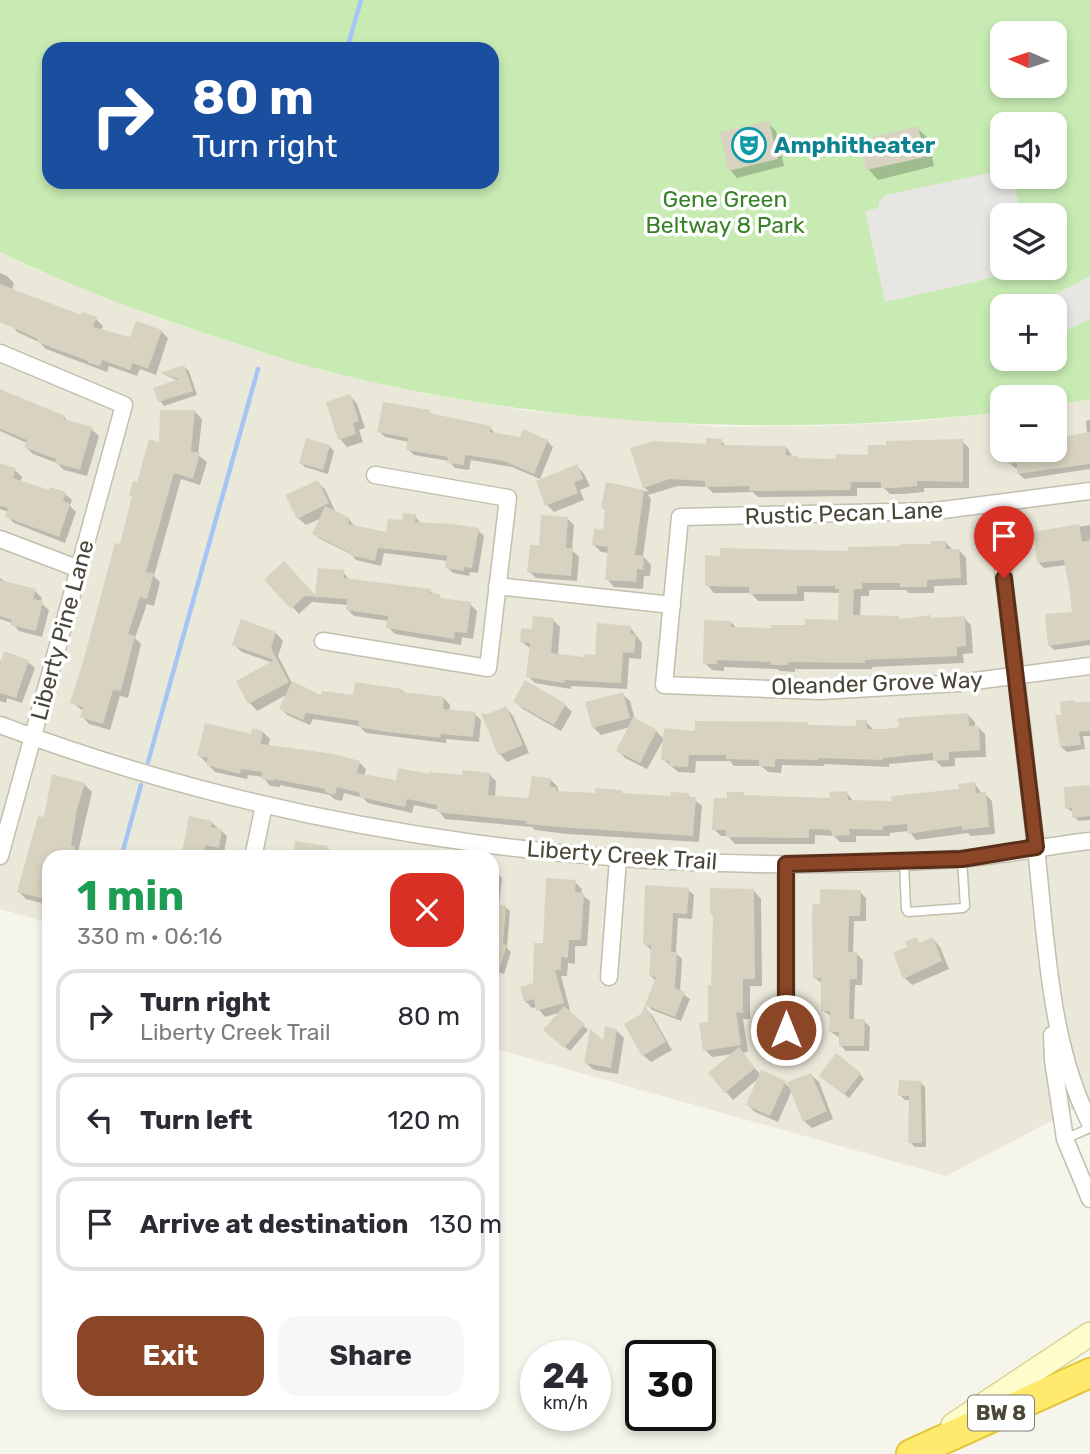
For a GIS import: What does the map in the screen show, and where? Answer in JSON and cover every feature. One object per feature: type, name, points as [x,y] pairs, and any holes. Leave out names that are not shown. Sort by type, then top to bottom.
[{"type":"highway","name":"BW 8","points":[[910,1454],[1090,1373]]},
{"type":"main road","name":"BW 8","points":[[910,1454],[1090,1334]]},
{"type":"street","name":"Liberty Pine Lane","points":[[0,353],[124,405],[0,856]]},
{"type":"street","points":[[323,640],[488,668],[508,498],[375,475]]},
{"type":"street","name":"Rustic Pecan Lane","points":[[672,605],[680,517],[935,511],[1090,491]]},
{"type":"street","points":[[995,504],[1049,966],[1064,1058],[1090,1125]]},
{"type":"street","points":[[0,539],[79,569]]},
{"type":"street","points":[[497,586],[672,605]]},
{"type":"street","name":"Oleander Grove Way","points":[[672,605],[664,685],[820,691],[958,683],[1090,666]]},
{"type":"street","name":"Liberty Creek Trail","points":[[0,725],[154,776],[264,805],[440,840],[618,859],[786,864],[904,862],[962,859],[1090,841]]},
{"type":"street","points":[[255,850],[264,805]]},
{"type":"street","points":[[439,850],[440,840]]},
{"type":"street","points":[[608,977],[618,859]]},
{"type":"street","points":[[786,864],[786,1030]]},
{"type":"street","points":[[1049,966],[1053,1060],[1065,1139],[1090,1199]]},
{"type":"lane","points":[[904,862],[908,912],[963,908],[962,859]]},
{"type":"lane","points":[[1065,1139],[1090,1125]]},
{"type":"shaded area","points":[[990,173],[990,189],[1015,189],[1019,203],[990,203],[990,278],[885,302],[865,211],[878,208],[885,195]]},
{"type":"shaded area","points":[[0,252],[34,269],[161,319],[320,370],[422,393],[530,411],[722,427],[924,421],[990,413],[990,462],[1067,462],[1067,403],[1090,399],[1090,1101],[946,1176],[499,1050],[499,850],[42,850],[42,921],[0,909]]},
{"type":"shaded area","points":[[1090,276],[1090,319],[1067,330],[1067,294],[1055,294]]},
{"type":"green space","name":"Gene Green Beltway 8 Park","points":[[0,0],[1090,0],[1090,399],[1067,403],[1067,385],[990,385],[990,413],[917,420],[746,425],[576,415],[406,389],[322,370],[111,300],[0,252]]},
{"type":"building","name":"Amphitheater","points":[[769,121],[778,159],[728,171],[720,132]]},
{"type":"building","points":[[918,126],[925,157],[866,170],[859,140]]},
{"type":"building","points":[[0,284],[81,315],[82,312],[97,317],[93,327],[130,337],[136,321],[162,330],[148,369],[133,363],[130,370],[102,360],[100,366],[88,363],[37,342],[38,339],[0,322]]},
{"type":"building","points":[[184,365],[193,391],[158,402],[153,388],[179,379],[160,373]]},
{"type":"building","points":[[0,389],[65,416],[63,419],[92,427],[80,470],[55,463],[56,459],[24,447],[27,440],[0,429]]},
{"type":"building","points":[[350,394],[359,421],[353,423],[356,434],[338,440],[326,402]]},
{"type":"building","points":[[383,402],[430,410],[429,413],[491,426],[490,432],[520,437],[523,429],[548,440],[534,474],[504,461],[465,455],[464,465],[447,463],[448,457],[406,450],[408,438],[377,432]]},
{"type":"building","points":[[160,410],[195,410],[191,451],[200,453],[193,479],[174,473],[146,572],[154,573],[147,599],[140,597],[128,634],[135,636],[121,691],[113,690],[103,724],[80,717],[83,707],[70,703],[115,543],[120,544],[133,481],[137,482],[149,439],[159,442]]},
{"type":"building","points":[[1090,432],[1090,464],[1017,474],[1017,463],[1008,464],[1008,462],[1067,462],[1067,436]]},
{"type":"building","points":[[306,438],[330,445],[323,470],[299,463]]},
{"type":"building","points":[[706,438],[722,439],[722,445],[786,446],[786,455],[798,458],[836,459],[836,454],[868,455],[868,445],[886,445],[886,441],[963,439],[963,482],[917,481],[917,486],[881,488],[881,482],[851,482],[850,490],[749,491],[750,486],[705,487],[705,481],[670,479],[643,488],[630,448],[653,441],[706,444]]},
{"type":"building","points":[[0,463],[16,468],[13,478],[49,490],[50,487],[66,492],[63,501],[70,504],[59,537],[5,517],[8,508],[0,506]]},
{"type":"building","points":[[577,464],[583,479],[574,482],[578,493],[545,506],[536,481]]},
{"type":"building","points":[[318,480],[329,503],[297,519],[285,495]]},
{"type":"building","points":[[606,482],[644,490],[635,555],[644,556],[643,570],[637,569],[636,582],[605,580],[608,547],[592,545],[594,529],[603,530],[605,509],[601,508]]},
{"type":"building","points":[[325,506],[350,518],[348,524],[386,532],[388,519],[402,520],[403,513],[416,514],[415,522],[479,528],[472,568],[464,567],[464,571],[445,568],[447,556],[417,552],[378,548],[375,561],[349,555],[349,552],[312,534]]},
{"type":"building","points":[[541,515],[568,517],[566,548],[573,548],[571,576],[527,572],[530,545],[539,545]]},
{"type":"building","points":[[1079,524],[1082,542],[1090,540],[1090,640],[1048,646],[1045,614],[1072,612],[1070,593],[1064,560],[1037,563],[1033,532]]},
{"type":"building","points":[[931,541],[946,541],[946,549],[959,549],[961,578],[927,580],[927,587],[900,587],[900,583],[862,583],[862,589],[854,589],[853,615],[899,616],[899,619],[931,615],[931,618],[965,616],[966,646],[957,647],[957,656],[865,660],[865,663],[788,662],[788,665],[770,665],[771,662],[717,660],[717,664],[703,664],[704,620],[731,621],[731,627],[771,628],[771,625],[805,625],[805,619],[838,620],[839,589],[835,589],[835,586],[797,586],[797,594],[749,594],[749,587],[705,586],[705,555],[720,556],[720,548],[848,551],[848,547],[931,544]]},
{"type":"building","points":[[284,561],[315,595],[318,568],[344,570],[344,578],[431,589],[430,593],[440,594],[440,598],[471,602],[467,633],[455,632],[454,639],[386,628],[388,616],[346,610],[347,599],[305,596],[291,609],[264,580]]},
{"type":"building","points":[[0,580],[36,589],[33,599],[43,601],[36,631],[10,625],[12,620],[0,616]]},
{"type":"building","points":[[533,616],[554,618],[551,653],[584,657],[584,654],[595,655],[597,623],[631,626],[631,634],[636,635],[634,653],[623,652],[621,683],[565,680],[564,683],[526,677],[530,643],[520,642],[521,628],[532,629]]},
{"type":"building","points":[[241,619],[276,632],[271,648],[289,682],[248,704],[236,681],[274,660],[232,645]]},
{"type":"building","points":[[4,651],[29,660],[16,698],[0,693],[0,664]]},
{"type":"building","points":[[525,680],[566,704],[554,725],[513,702]]},
{"type":"building","points":[[292,681],[321,695],[322,691],[353,695],[355,682],[444,697],[443,709],[476,712],[473,737],[441,734],[440,738],[381,731],[358,727],[359,721],[306,713],[303,720],[279,709]]},
{"type":"building","points":[[623,692],[630,718],[592,728],[585,702]]},
{"type":"building","points":[[1060,702],[1090,702],[1090,731],[1079,732],[1081,745],[1060,747],[1055,715],[1061,715]]},
{"type":"building","points":[[506,706],[523,745],[498,755],[481,713],[488,714]]},
{"type":"building","points":[[968,713],[969,726],[979,726],[980,750],[949,752],[949,760],[933,761],[933,753],[883,760],[775,759],[775,767],[759,766],[759,760],[726,759],[726,755],[689,755],[688,767],[669,766],[669,761],[661,760],[664,728],[695,731],[695,721],[808,722],[808,725],[856,726],[856,720],[867,720],[867,729],[885,729],[899,727],[898,718]]},
{"type":"building","points":[[633,717],[657,730],[640,763],[616,751]]},
{"type":"building","points":[[205,723],[251,734],[252,728],[263,731],[261,744],[334,754],[360,761],[357,773],[396,780],[398,768],[429,774],[462,775],[463,770],[490,773],[488,795],[528,798],[532,776],[551,778],[550,787],[556,787],[556,791],[595,793],[595,788],[622,790],[622,793],[670,796],[671,792],[689,793],[689,797],[696,797],[693,836],[526,824],[526,821],[436,812],[437,805],[407,799],[405,807],[359,797],[360,793],[337,787],[335,795],[325,792],[325,789],[261,779],[262,772],[241,769],[240,774],[206,765],[208,758],[197,756]]},
{"type":"building","points":[[52,774],[85,783],[71,845],[75,847],[74,850],[42,850],[42,898],[17,892],[38,816],[44,817]]},
{"type":"building","points":[[975,782],[976,793],[986,792],[989,827],[962,830],[962,826],[907,834],[907,824],[883,826],[883,830],[849,829],[850,835],[832,836],[831,830],[809,829],[809,838],[726,837],[726,830],[712,830],[714,798],[727,798],[727,792],[830,798],[829,792],[847,791],[848,800],[892,801],[891,796],[959,789],[958,784]]},
{"type":"building","points":[[1090,785],[1090,816],[1072,818],[1072,808],[1065,809],[1064,787]]},
{"type":"building","points":[[189,816],[212,821],[211,827],[222,829],[219,848],[205,845],[205,850],[183,850]]},
{"type":"building","points":[[295,841],[328,846],[327,850],[294,850]]},
{"type":"building","points":[[546,878],[576,880],[575,892],[584,893],[581,940],[569,940],[568,958],[561,957],[561,970],[555,970],[564,1003],[536,1011],[534,999],[524,1002],[520,987],[533,983],[534,943],[543,943]]},
{"type":"building","points":[[645,885],[689,888],[687,914],[673,913],[671,952],[677,952],[675,988],[685,992],[675,1017],[645,1005],[656,977],[649,976],[651,945],[643,945]]},
{"type":"building","points":[[710,888],[754,889],[755,979],[743,979],[743,1013],[736,1012],[741,1045],[703,1051],[699,1023],[708,1022],[713,915],[710,914]]},
{"type":"building","points":[[820,889],[861,890],[860,916],[849,916],[848,952],[857,952],[857,979],[850,979],[849,1019],[865,1019],[864,1046],[839,1046],[839,1032],[829,1032],[830,1011],[821,1011],[821,978],[813,978],[812,915],[813,904],[820,904]]},
{"type":"building","points":[[499,904],[506,905],[503,944],[507,945],[499,970]]},
{"type":"building","points":[[917,937],[919,943],[933,937],[942,961],[903,979],[893,953],[907,947],[905,942]]},
{"type":"building","points":[[645,1005],[666,1042],[642,1056],[624,1024],[641,1014]]},
{"type":"building","points":[[564,1006],[585,1024],[564,1048],[543,1030]]},
{"type":"building","points":[[605,1026],[617,1029],[611,1068],[584,1063],[590,1029],[603,1040]]},
{"type":"building","points":[[739,1047],[755,1068],[725,1093],[708,1073]]},
{"type":"building","points":[[836,1053],[861,1073],[844,1095],[819,1076]]},
{"type":"building","points":[[761,1070],[786,1081],[770,1116],[746,1105]]},
{"type":"building","points":[[811,1073],[827,1111],[803,1122],[787,1082]]},
{"type":"building","points":[[899,1080],[921,1081],[922,1143],[908,1143],[909,1096],[898,1096]]},
{"type":"waterway","points":[[349,42],[361,0]]},
{"type":"waterway","points":[[148,762],[258,369]]},
{"type":"waterway","points":[[123,850],[141,785]]},
{"type":"place","name":"Amphitheater","points":[[749,145]]},
{"type":"route","points":[[786,1030],[786,864],[962,859],[1036,847],[1004,578]]}]
